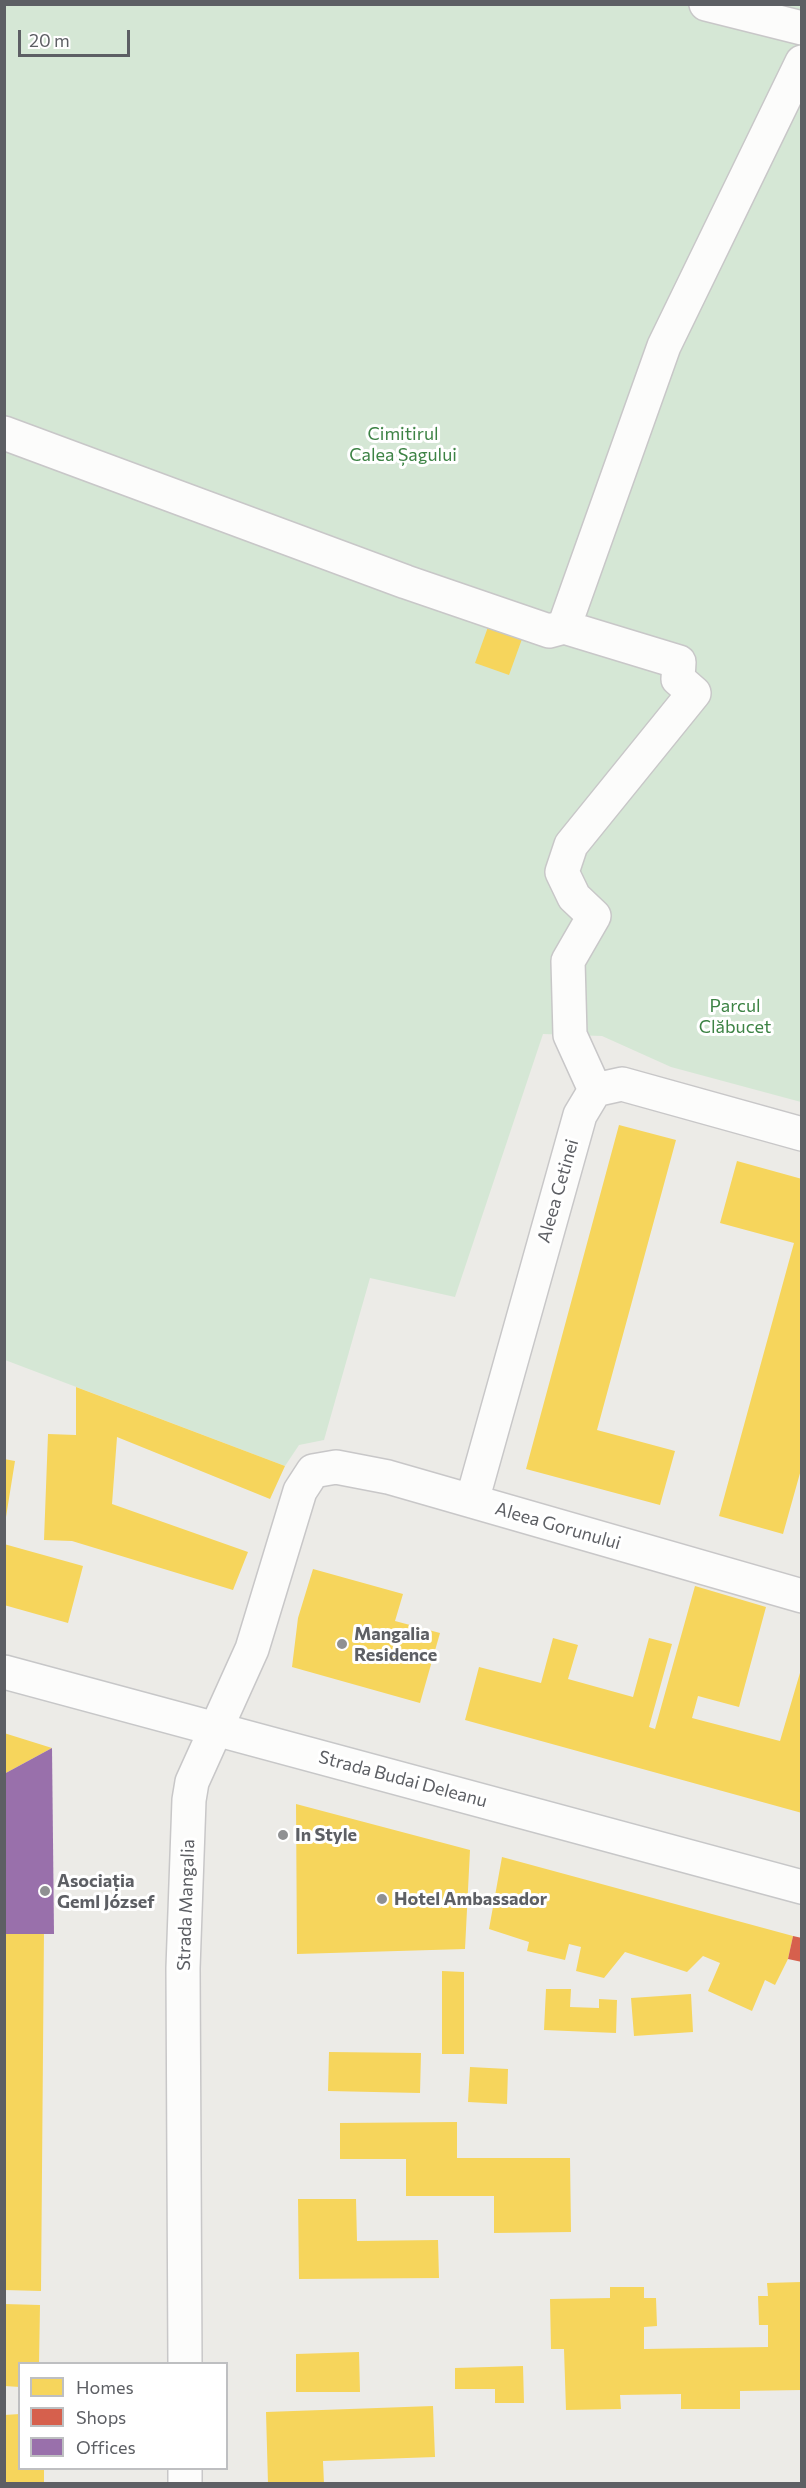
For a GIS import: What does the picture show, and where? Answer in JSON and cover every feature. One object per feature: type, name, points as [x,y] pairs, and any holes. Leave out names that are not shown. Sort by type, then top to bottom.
[{"type":"street","points":[[706,4],[801,28]]},
{"type":"street","points":[[564,627],[664,346],[801,62]]},
{"type":"street","points":[[4,433],[406,582],[549,631],[564,627],[679,662],[678,680],[694,693],[571,845],[562,872],[574,897],[594,916],[568,961],[570,1035],[595,1090],[622,1084],[801,1134]]},
{"type":"street","name":"Aleea Cetinei","points":[[472,1501],[580,1115],[595,1090]]},
{"type":"street","name":"Aleea Gorunului","points":[[313,1471],[336,1467],[388,1477],[801,1596]]},
{"type":"street","name":"Strada Mangalia","points":[[185,2362],[183,1968],[189,1800],[192,1782],[252,1649],[300,1491],[313,1471]]},
{"type":"street","name":"Strada Budai Deleanu","points":[[4,1672],[801,1887]]},
{"type":"green space","name":"Cimitirul Calea Șagului","points":[[4,5],[801,5],[801,1102],[671,1067],[602,1036],[543,1034],[455,1297],[370,1278],[324,1440],[299,1445],[285,1466],[5,1360]]},
{"type":"building: Homes","points":[[488,627],[522,639],[509,675],[475,663]]},
{"type":"building: Homes","points":[[619,1125],[676,1140],[597,1430],[675,1451],[660,1505],[526,1469]]},
{"type":"building: Homes","points":[[737,1161],[802,1179],[802,1466],[783,1534],[719,1516],[794,1243],[720,1223]]},
{"type":"building: Homes","points":[[76,1387],[285,1466],[270,1499],[117,1437],[112,1504],[248,1552],[233,1590],[72,1541],[44,1540],[48,1434],[76,1435]]},
{"type":"building: Homes","points":[[4,1459],[15,1461],[6,1517],[4,1517]]},
{"type":"building: Homes","points":[[4,1544],[83,1566],[68,1623],[4,1605]]},
{"type":"building: Homes","name":"Mangalia Residence","points":[[313,1569],[403,1594],[395,1621],[440,1633],[420,1703],[292,1667],[298,1618]]},
{"type":"building: Homes","points":[[695,1586],[766,1607],[739,1707],[698,1696],[692,1718],[780,1741],[802,1666],[802,1813],[465,1720],[479,1667],[541,1683],[553,1638],[578,1645],[568,1679],[633,1697],[649,1638],[672,1644],[649,1727],[655,1729]]},
{"type":"building: Homes","points":[[4,1733],[52,1748],[4,1774]]},
{"type":"building: Homes","name":"Hotel Ambassador","points":[[296,1804],[470,1850],[465,1949],[297,1954]]},
{"type":"building: Homes","points":[[502,1857],[793,1936],[788,1959],[775,1985],[765,1980],[752,2011],[708,1991],[720,1963],[703,1956],[687,1972],[625,1952],[604,1978],[576,1971],[581,1947],[569,1944],[565,1960],[527,1951],[529,1942],[489,1929]]},
{"type":"building: Homes","points":[[44,1930],[41,2291],[4,2290],[4,1931]]},
{"type":"building: Homes","points":[[442,1971],[464,1972],[464,2054],[442,2054]]},
{"type":"building: Homes","points":[[546,1989],[571,1989],[570,2007],[599,2008],[599,1999],[617,2000],[616,2033],[544,2030]]},
{"type":"building: Homes","points":[[691,1994],[693,2032],[634,2036],[631,1998]]},
{"type":"building: Homes","points":[[329,2052],[421,2053],[420,2093],[328,2091]]},
{"type":"building: Homes","points":[[470,2067],[508,2069],[507,2104],[468,2102]]},
{"type":"building: Homes","points":[[457,2122],[457,2158],[570,2158],[571,2232],[494,2233],[494,2196],[406,2196],[406,2159],[340,2159],[340,2123]]},
{"type":"building: Homes","points":[[298,2199],[356,2199],[357,2241],[438,2240],[439,2278],[299,2279]]},
{"type":"building: Homes","points":[[801,2282],[802,2390],[740,2391],[740,2409],[681,2409],[681,2394],[620,2395],[621,2409],[566,2410],[564,2349],[551,2349],[550,2299],[610,2298],[610,2287],[644,2287],[644,2298],[656,2298],[657,2326],[644,2327],[644,2349],[768,2347],[768,2325],[759,2325],[758,2296],[768,2296],[767,2283]]},
{"type":"building: Homes","points":[[4,2304],[40,2305],[39,2362],[18,2362],[18,2387],[4,2386]]},
{"type":"building: Homes","points":[[359,2352],[360,2392],[296,2392],[296,2354]]},
{"type":"building: Homes","points":[[523,2366],[524,2403],[495,2403],[495,2389],[455,2389],[455,2368]]},
{"type":"building: Homes","points":[[433,2406],[435,2457],[323,2461],[324,2484],[268,2484],[266,2412]]},
{"type":"building: Homes","points":[[18,2414],[18,2470],[44,2470],[44,2484],[4,2484],[4,2415]]},
{"type":"building: Shops","points":[[793,1936],[802,1938],[802,1962],[788,1959]]},
{"type":"building: Offices","points":[[52,1748],[54,1934],[4,1934],[4,1774]]},
{"type":"place","name":"Mangalia Residence","points":[[342,1644]]},
{"type":"place","name":"In Style","points":[[283,1835]]},
{"type":"place","name":"Asociația Geml József","points":[[45,1891]]},
{"type":"place","name":"Hotel Ambassador","points":[[382,1899]]},
{"type":"park label","name":"Parcul Clăbucet","points":[[735,1016]]}]
